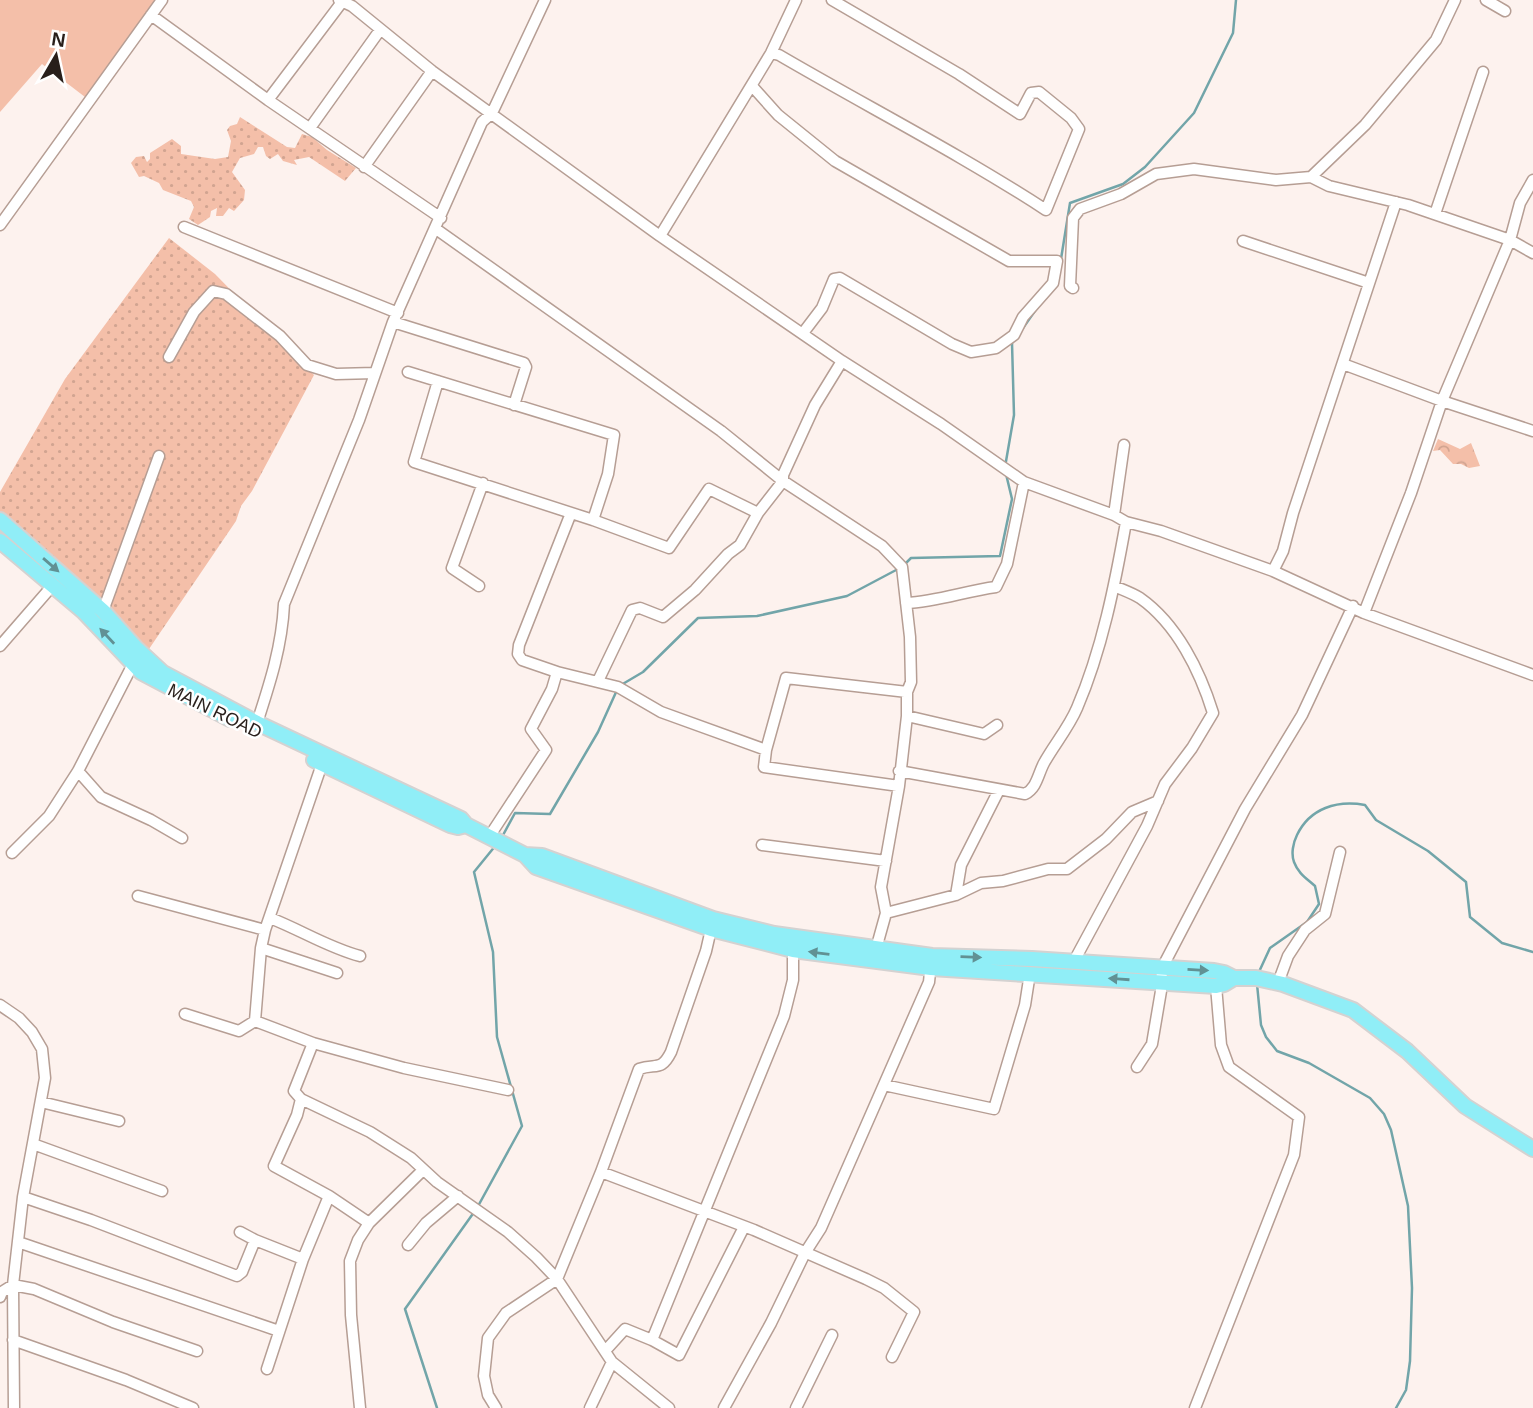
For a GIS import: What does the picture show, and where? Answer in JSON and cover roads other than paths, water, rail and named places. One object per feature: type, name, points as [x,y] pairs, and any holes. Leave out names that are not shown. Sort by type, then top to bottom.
[{"type":"main road","points":[[0,520],[103,611],[136,649],[163,673],[257,723],[436,806],[519,852],[541,856],[712,924],[793,950],[1030,973],[1161,975],[1224,972],[1234,978]]},
{"type":"main road","name":"MAIN ROAD","points":[[0,542],[84,612],[141,672],[322,764],[450,825],[466,825]]},
{"type":"main road","points":[[712,924],[876,948],[932,962],[1073,963],[1161,975],[1216,986],[1234,978],[1244,977],[1278,983],[1353,1010],[1407,1051],[1465,1106],[1533,1149]]},
{"type":"street","points":[[0,225],[162,0]]},
{"type":"street","points":[[257,723],[278,657],[284,604],[359,420],[396,318],[482,122],[492,113],[545,0]]},
{"type":"street","points":[[660,236],[752,86],[796,0]]},
{"type":"street","points":[[771,53],[779,55],[982,169],[1046,210],[1079,129],[1070,118],[1039,92],[1031,93],[1020,114],[959,74],[832,0]]},
{"type":"street","points":[[1311,177],[1365,125],[1436,40],[1455,0]]},
{"type":"street","points":[[1486,0],[1506,11]]},
{"type":"street","points":[[268,100],[347,2],[432,71],[660,236],[1024,482],[1114,515],[1126,522],[1161,531],[1273,571],[1364,613],[1533,675]]},
{"type":"street","points":[[151,15],[268,100],[441,218]]},
{"type":"street","points":[[310,128],[380,30]]},
{"type":"street","points":[[364,167],[432,71]]},
{"type":"street","points":[[1435,214],[1483,72]]},
{"type":"street","points":[[752,86],[778,115],[835,161],[1009,261],[1057,261],[1053,284],[1023,317],[1014,335],[996,348],[971,352],[952,344],[840,278],[834,279],[822,308],[803,333]]},
{"type":"street","points":[[1073,288],[1070,286],[1073,218],[1080,209],[1121,194],[1156,174],[1194,169],[1276,180],[1311,177],[1329,186],[1435,214],[1510,240],[1533,253]]},
{"type":"street","points":[[1364,613],[1443,401],[1510,240],[1520,203],[1533,180]]},
{"type":"street","points":[[1273,571],[1283,551],[1293,513],[1396,202]]},
{"type":"street","points":[[1520,203],[1533,208]]},
{"type":"street","points":[[184,227],[396,318],[524,363],[527,367],[514,405]]},
{"type":"street","points":[[436,229],[721,431],[783,481],[882,546],[902,567],[910,637],[911,682],[907,692],[899,786],[881,887],[886,913],[876,948]]},
{"type":"street","points":[[1244,241],[1368,283]]},
{"type":"street","points":[[169,357],[194,312],[213,291],[226,294],[280,336],[307,365],[337,374],[375,373]]},
{"type":"street","points":[[598,681],[632,610],[640,608],[663,617],[695,590],[728,554],[740,545],[758,513],[783,481],[783,475],[816,405],[842,361]]},
{"type":"street","points":[[1343,364],[1533,431]]},
{"type":"street","points":[[408,372],[614,435],[608,474],[593,520]]},
{"type":"street","points":[[438,381],[414,462],[593,520],[669,548],[709,489],[758,513]]},
{"type":"street","points":[[1114,515],[1125,445]]},
{"type":"street","points":[[103,611],[159,456]]},
{"type":"street","points":[[906,603],[926,603],[972,590],[996,587],[1007,564],[1024,482]]},
{"type":"street","points":[[479,586],[453,568],[483,483]]},
{"type":"street","points":[[571,513],[519,645],[518,654],[522,660],[618,687],[661,712],[766,750]]},
{"type":"street","points":[[899,771],[1025,794],[1032,791],[1043,765],[1076,710],[1090,673],[1114,586],[1126,522]]},
{"type":"street","points":[[0,646],[53,585]]},
{"type":"street","points":[[1073,963],[1147,827],[1165,784],[1192,748],[1213,713],[1204,684],[1168,622],[1138,597],[1114,586]]},
{"type":"street","points":[[1137,1067],[1152,1044],[1161,975],[1245,809],[1302,715],[1353,606]]},
{"type":"street","points":[[12,853],[49,816],[78,771],[134,664]]},
{"type":"street","points":[[491,838],[546,750],[531,729],[552,689],[557,671]]},
{"type":"street","points":[[899,786],[764,767],[766,750],[786,678],[907,692]]},
{"type":"street","points":[[907,716],[984,734],[997,725]]},
{"type":"street","points":[[255,1021],[265,930],[322,764]]},
{"type":"street","points":[[78,771],[101,797],[183,838]]},
{"type":"street","points":[[956,895],[961,865],[999,790]]},
{"type":"street","points":[[886,913],[956,895],[981,883],[1003,881],[1048,869],[1067,869],[1106,839],[1132,812],[1158,801]]},
{"type":"street","points":[[762,845],[886,862]]},
{"type":"street","points":[[1278,983],[1288,956],[1305,930],[1325,914],[1340,852]]},
{"type":"street","points":[[138,896],[265,930]]},
{"type":"street","points":[[270,918],[299,929],[340,951],[360,956]]},
{"type":"street","points":[[496,1408],[488,1395],[484,1376],[488,1338],[506,1313],[558,1279],[639,1069],[666,1063],[671,1052],[712,924]]},
{"type":"street","points":[[261,948],[337,973]]},
{"type":"street","points":[[652,1340],[784,1016],[793,979],[793,950]]},
{"type":"street","points":[[723,1408],[771,1323],[804,1253],[821,1228],[929,982],[932,962]]},
{"type":"street","points":[[884,1085],[994,1109],[1025,1005],[1030,973]]},
{"type":"street","points":[[1195,1408],[1294,1155],[1299,1117],[1229,1067],[1221,1045],[1216,986]]},
{"type":"street","points":[[0,1005],[19,1018],[32,1032],[42,1049],[45,1078],[23,1197],[13,1285],[14,1408]]},
{"type":"street","points":[[185,1014],[239,1031],[255,1021]]},
{"type":"street","points":[[255,1021],[313,1043],[404,1068],[508,1090]]},
{"type":"street","points":[[313,1043],[294,1091],[301,1098],[370,1132],[411,1158],[423,1170],[537,1256],[558,1279],[612,1362],[669,1408]]},
{"type":"street","points":[[301,1098],[297,1115],[274,1166],[329,1195],[369,1223]]},
{"type":"street","points":[[41,1102],[119,1121]]},
{"type":"street","points":[[33,1144],[162,1191]]},
{"type":"street","points":[[360,1408],[351,1315],[350,1261],[358,1240],[369,1223],[423,1170]]},
{"type":"street","points":[[601,1172],[705,1211],[884,1288],[914,1312],[892,1357]]},
{"type":"street","points":[[267,1369],[303,1259],[329,1195]]},
{"type":"street","points":[[408,1245],[426,1223],[458,1196]]},
{"type":"street","points":[[23,1197],[237,1276],[242,1272],[255,1240]]},
{"type":"street","points":[[604,1351],[625,1329],[679,1355],[744,1227]]},
{"type":"street","points":[[240,1232],[303,1259]]},
{"type":"street","points":[[18,1242],[279,1331]]},
{"type":"street","points":[[0,1297],[2,1292],[13,1285],[34,1289],[113,1322],[197,1351]]},
{"type":"street","points":[[796,1408],[832,1335]]},
{"type":"street","points":[[13,1340],[126,1380],[192,1408]]},
{"type":"street","points":[[590,1408],[612,1362]]},
{"type":"waterway","points":[[1061,259],[1070,203],[1123,184],[1145,167],[1194,113],[1233,33],[1236,0]]},
{"type":"waterway","points":[[1023,328],[1037,308]]},
{"type":"waterway","points":[[1005,467],[1014,415],[1012,343],[1015,339]]},
{"type":"waterway","points":[[904,565],[911,558],[1000,556],[1012,499],[1006,474]]},
{"type":"waterway","points":[[621,685],[643,672],[698,618],[757,616],[847,596],[898,569]]},
{"type":"waterway","points":[[502,837],[515,813],[550,814],[598,732],[617,690]]},
{"type":"waterway","points":[[1258,974],[1270,948],[1307,922],[1319,904],[1315,886],[1294,862],[1293,848],[1297,835],[1317,812],[1344,804],[1365,805],[1376,820],[1428,851],[1466,882],[1470,917],[1502,943],[1533,952]]},
{"type":"waterway","points":[[437,1408],[405,1309],[477,1208],[522,1126],[497,1037],[493,952],[474,872],[496,845]]},
{"type":"waterway","points":[[1257,984],[1261,1025],[1277,1051],[1309,1063],[1370,1098],[1384,1114],[1391,1130],[1408,1206],[1412,1288],[1410,1361],[1406,1390],[1396,1408]]}]
